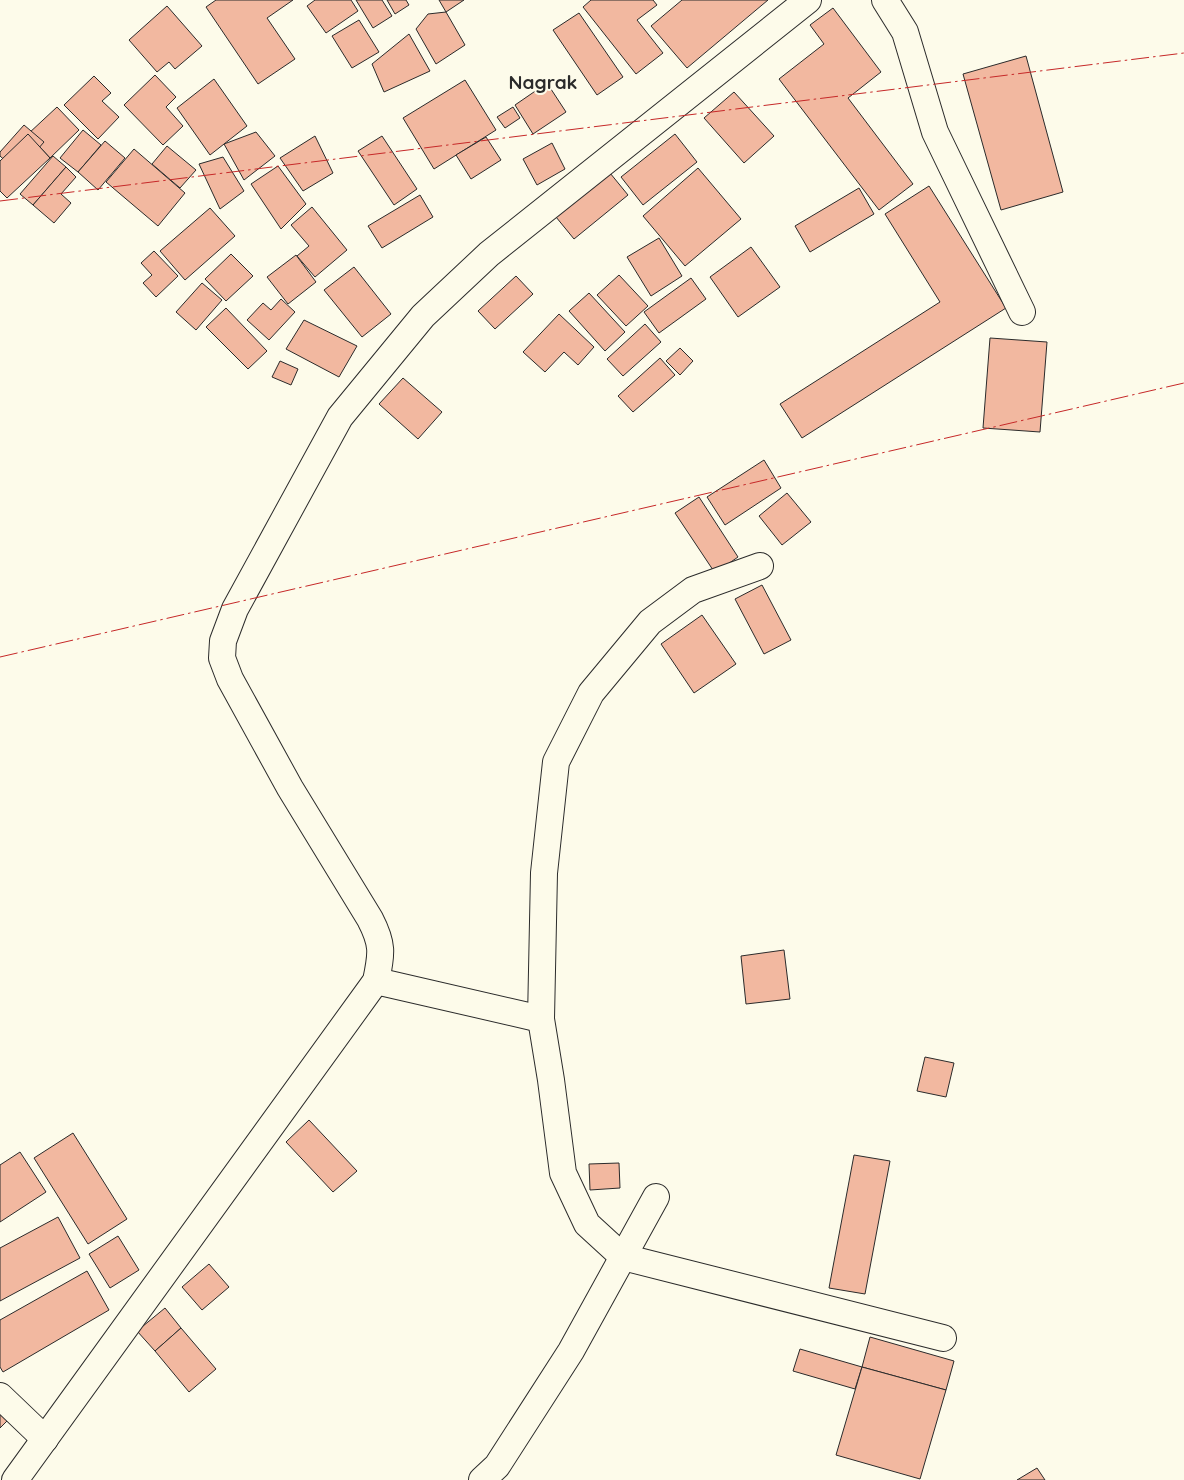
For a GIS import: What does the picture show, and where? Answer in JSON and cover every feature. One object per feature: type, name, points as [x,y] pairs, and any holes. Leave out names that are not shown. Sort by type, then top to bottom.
[{"type":"street","points":[[15,1480],[376,981],[382,954],[378,935],[290,788],[230,679],[222,658],[223,641],[235,609],[340,417],[423,316],[489,254],[808,0]]},
{"type":"street","points":[[885,0],[905,32],[935,132],[1022,312]]},
{"type":"street","points":[[760,566],[692,590],[650,622],[592,693],[556,762],[544,873],[541,1019],[563,1173],[587,1224],[623,1258],[943,1338]]},
{"type":"street","points":[[376,981],[541,1019]]},
{"type":"street","points":[[482,1480],[497,1466],[571,1351],[656,1197]]},
{"type":"street","points":[[0,1396],[45,1439]]},
{"type":"building","points":[[216,0],[293,0],[267,18],[295,59],[258,84],[206,7]]},
{"type":"building","points":[[315,0],[351,0],[358,11],[326,33],[307,6]]},
{"type":"building","points":[[356,0],[382,0],[392,16],[373,28]]},
{"type":"building","points":[[387,0],[406,0],[409,5],[395,14]]},
{"type":"building","points":[[439,0],[464,0],[446,12]]},
{"type":"building","points":[[591,0],[653,0],[657,5],[637,20],[663,53],[636,74],[583,7]]},
{"type":"building","points":[[682,0],[768,0],[687,68],[651,26]]},
{"type":"building","points":[[167,6],[202,46],[175,69],[169,62],[157,72],[129,40]]},
{"type":"building","points":[[833,8],[881,72],[848,98],[913,184],[879,210],[779,79],[824,44],[810,25]]},
{"type":"building","points":[[446,12],[465,45],[436,64],[416,29],[428,14]]},
{"type":"building","points":[[579,13],[623,77],[597,95],[553,30]]},
{"type":"building","points":[[359,20],[379,52],[352,68],[332,36]]},
{"type":"building","points":[[409,34],[430,71],[384,92],[372,64]]},
{"type":"building","points":[[1026,56],[1063,192],[1001,210],[963,74]]},
{"type":"building","points":[[155,75],[176,97],[166,107],[183,126],[163,145],[124,105]]},
{"type":"building","points":[[94,76],[111,93],[102,101],[119,117],[98,139],[64,105]]},
{"type":"building","points":[[214,79],[247,126],[210,155],[177,108]]},
{"type":"building","points":[[465,80],[496,130],[434,169],[403,118]]},
{"type":"building","points":[[547,83],[566,112],[533,134],[515,105]]},
{"type":"building","points":[[734,92],[774,136],[744,163],[704,118]]},
{"type":"building","points":[[57,107],[79,130],[50,158],[28,134]]},
{"type":"building","points":[[513,107],[520,118],[505,128],[497,117]]},
{"type":"building","points":[[24,125],[44,142],[18,172],[0,156],[0,152]]},
{"type":"building","points":[[83,130],[101,145],[78,172],[60,158]]},
{"type":"building","points":[[256,132],[275,156],[244,180],[224,144]]},
{"type":"building","points":[[28,134],[50,158],[7,198],[0,191],[0,161]]},
{"type":"building","points":[[675,134],[697,162],[643,205],[621,177]]},
{"type":"building","points":[[315,136],[333,173],[303,191],[280,158]]},
{"type":"building","points":[[382,136],[417,189],[394,205],[358,151]]},
{"type":"building","points":[[486,137],[501,160],[471,179],[456,155]]},
{"type":"building","points":[[105,141],[125,158],[98,190],[78,172]]},
{"type":"building","points":[[552,143],[565,169],[537,185],[523,159]]},
{"type":"building","points":[[167,146],[196,170],[180,188],[152,164]]},
{"type":"building","points":[[134,149],[185,193],[158,226],[106,182]]},
{"type":"building","points":[[53,156],[66,167],[33,205],[20,194]]},
{"type":"building","points":[[223,157],[244,191],[220,209],[199,164]]},
{"type":"building","points":[[278,166],[306,204],[281,229],[251,184]]},
{"type":"building","points":[[66,167],[76,177],[61,194],[71,203],[54,223],[33,205]]},
{"type":"building","points":[[698,168],[741,219],[685,266],[643,216]]},
{"type":"building","points":[[610,173],[628,195],[574,239],[556,217]]},
{"type":"building","points":[[929,186],[1006,308],[802,438],[780,404],[940,302],[885,214]]},
{"type":"building","points":[[859,188],[874,214],[810,252],[795,226]]},
{"type":"building","points":[[420,195],[433,217],[382,248],[368,226]]},
{"type":"building","points":[[312,207],[347,250],[315,277],[297,256],[309,246],[291,225]]},
{"type":"building","points":[[210,208],[235,236],[185,280],[160,251]]},
{"type":"building","points":[[659,238],[682,276],[651,296],[627,257]]},
{"type":"building","points":[[751,247],[780,287],[738,317],[710,277]]},
{"type":"building","points":[[154,251],[178,276],[156,297],[143,283],[152,275],[141,263]]},
{"type":"building","points":[[231,254],[253,276],[226,301],[205,279]]},
{"type":"building","points":[[296,255],[316,282],[288,304],[267,277]]},
{"type":"building","points":[[354,267],[391,314],[362,337],[324,290]]},
{"type":"building","points":[[619,275],[648,306],[626,326],[597,295]]},
{"type":"building","points":[[516,276],[533,294],[495,329],[478,311]]},
{"type":"building","points":[[691,278],[706,299],[659,333],[644,312]]},
{"type":"building","points":[[202,283],[222,300],[196,330],[176,312]]},
{"type":"building","points":[[589,293],[625,332],[605,351],[569,311]]},
{"type":"building","points":[[281,299],[295,312],[269,340],[247,320],[263,303],[271,310]]},
{"type":"building","points":[[226,308],[267,351],[248,369],[206,327]]},
{"type":"building","points":[[559,314],[594,347],[578,365],[564,352],[545,372],[523,352]]},
{"type":"building","points":[[304,320],[357,346],[339,377],[286,349]]},
{"type":"building","points":[[645,324],[661,342],[623,376],[607,359]]},
{"type":"building","points":[[990,338],[1047,342],[1040,432],[983,428]]},
{"type":"building","points":[[680,348],[693,361],[680,375],[666,361]]},
{"type":"building","points":[[660,358],[675,375],[633,412],[618,396]]},
{"type":"building","points":[[280,361],[298,369],[291,385],[272,377]]},
{"type":"building","points":[[403,378],[442,412],[418,439],[379,404]]},
{"type":"building","points":[[764,460],[781,488],[725,525],[707,497]]},
{"type":"building","points":[[787,493],[811,522],[782,545],[759,516]]},
{"type":"building","points":[[699,497],[738,557],[715,573],[675,513]]},
{"type":"building","points":[[762,585],[791,640],[764,654],[735,599]]},
{"type":"building","points":[[702,615],[736,664],[694,693],[661,644]]},
{"type":"building","points":[[784,950],[790,999],[746,1004],[741,956]]},
{"type":"building","points":[[925,1057],[954,1063],[946,1097],[917,1091]]},
{"type":"building","points":[[309,1120],[357,1171],[333,1192],[286,1142]]},
{"type":"building","points":[[73,1133],[127,1219],[88,1244],[34,1158]]},
{"type":"building","points":[[20,1152],[46,1192],[0,1222],[0,1165]]},
{"type":"building","points":[[854,1155],[890,1161],[865,1294],[829,1288]]},
{"type":"building","points":[[619,1163],[620,1188],[590,1190],[589,1164]]},
{"type":"building","points":[[58,1217],[80,1258],[0,1301],[0,1248]]},
{"type":"building","points":[[118,1236],[139,1270],[110,1288],[89,1254]]},
{"type":"building","points":[[209,1264],[229,1287],[202,1310],[182,1287]]},
{"type":"building","points":[[87,1271],[109,1310],[3,1372],[0,1367],[0,1320]]},
{"type":"building","points":[[165,1308],[181,1328],[155,1351],[137,1331]]},
{"type":"building","points":[[181,1328],[216,1369],[189,1392],[155,1351]]},
{"type":"building","points":[[870,1337],[954,1361],[946,1390],[862,1367]]},
{"type":"building","points":[[800,1349],[862,1367],[855,1389],[793,1371]]},
{"type":"building","points":[[862,1367],[946,1390],[920,1479],[836,1455]]},
{"type":"building","points":[[0,1408],[10,1418],[0,1428]]},
{"type":"building","points":[[1037,1468],[1045,1480],[1017,1480]]},
{"type":"power","points":[[0,201],[1184,53]]},
{"type":"power","points":[[0,657],[1184,383]]},
{"type":"district","name":"Nagrak","points":[[543,82]]}]
